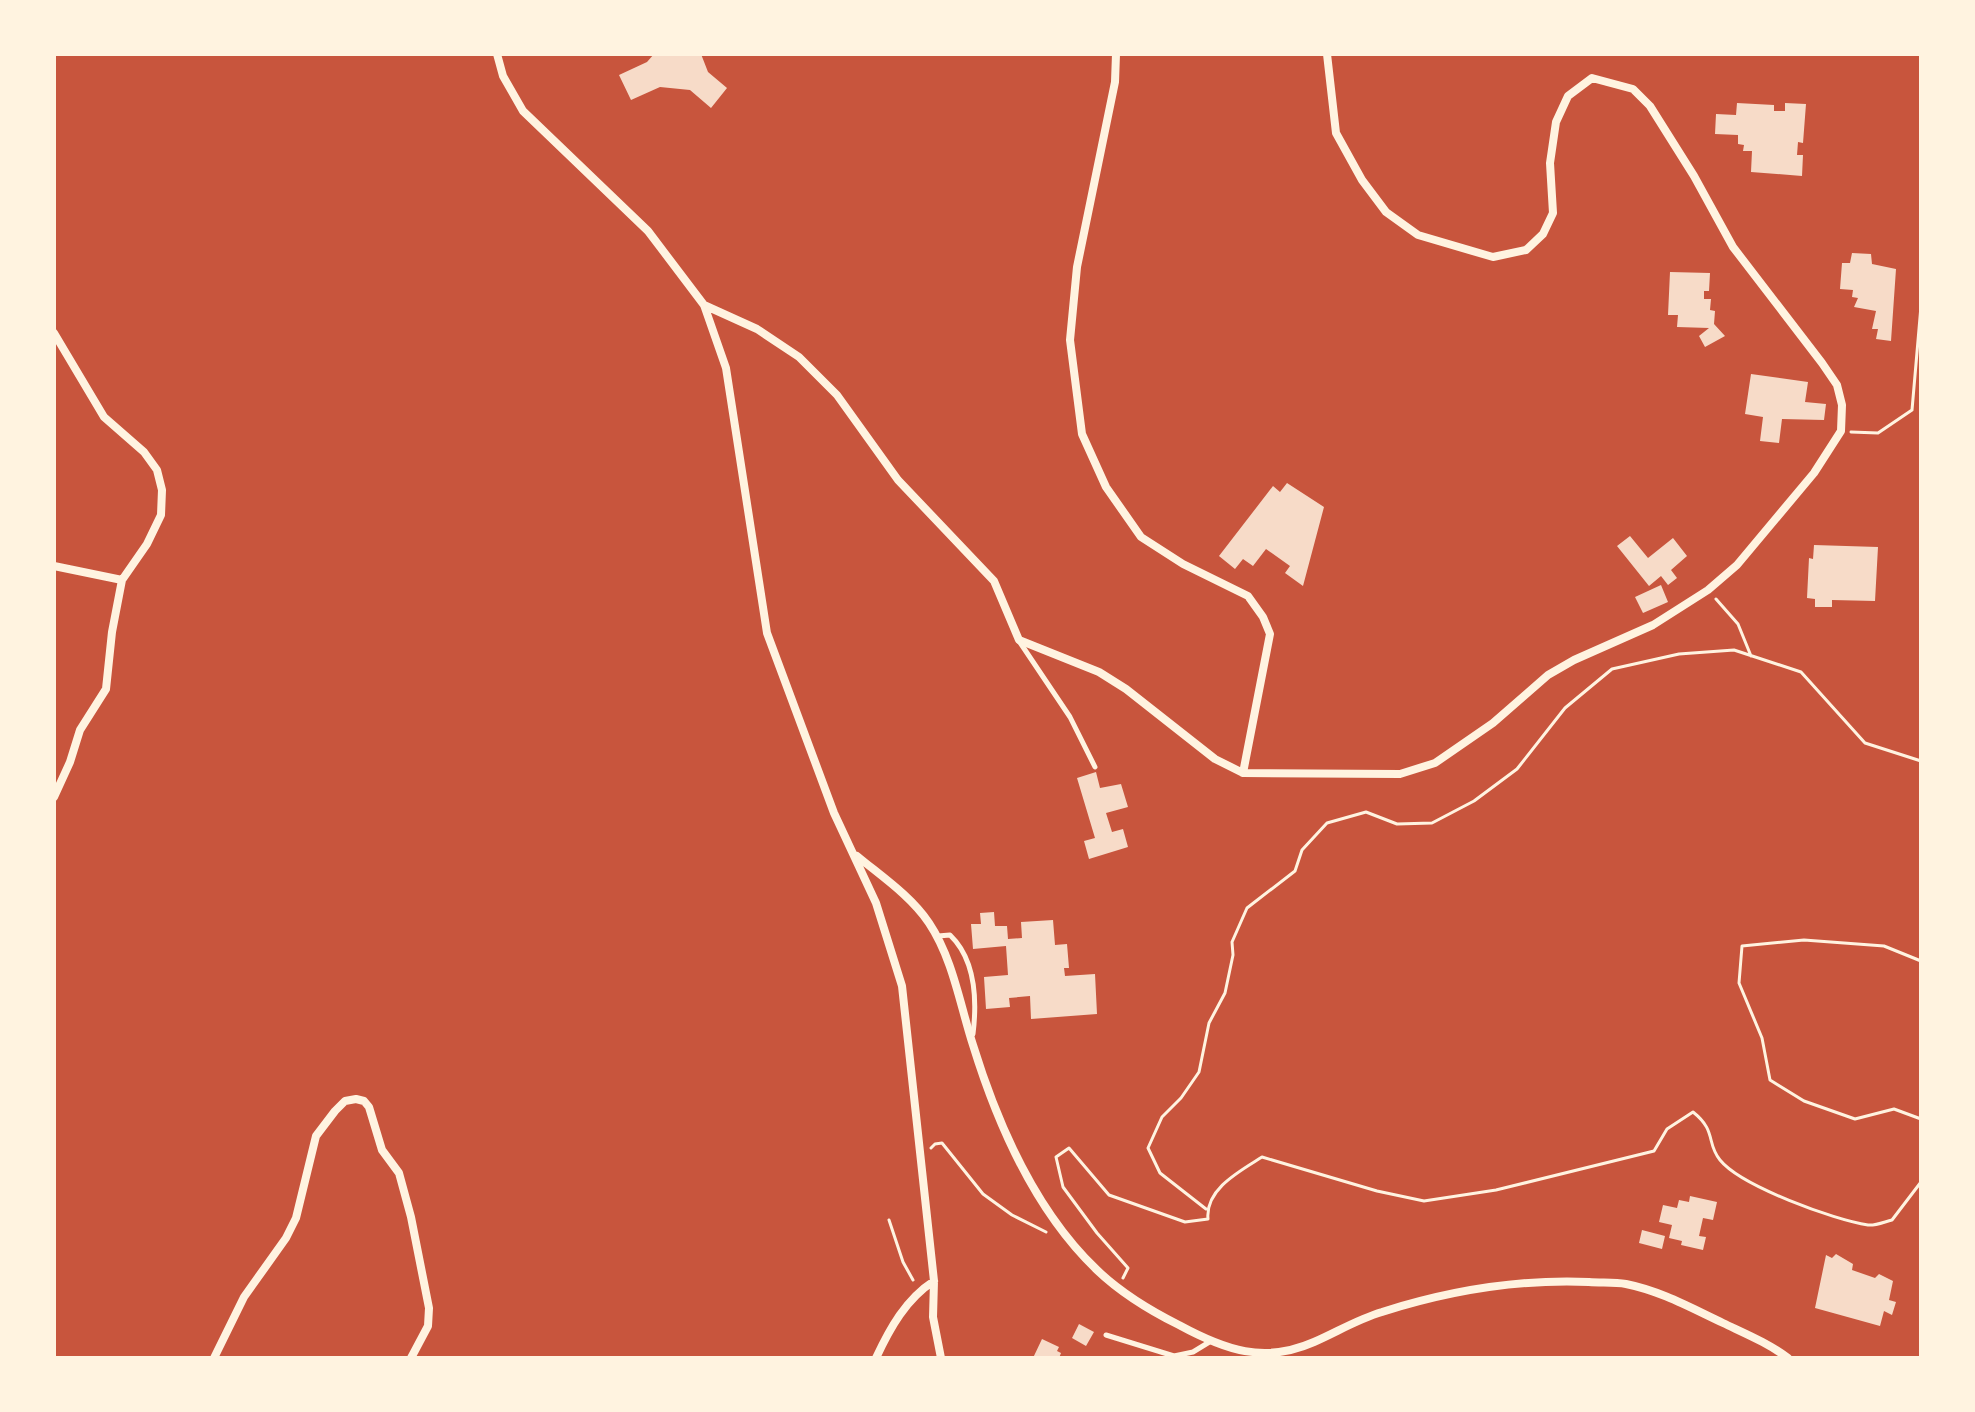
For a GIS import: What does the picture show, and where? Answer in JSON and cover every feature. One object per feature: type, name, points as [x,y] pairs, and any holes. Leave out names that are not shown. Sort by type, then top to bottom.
[{"type":"street","points":[[497,54],[503,76],[523,111],[648,231],[704,305],[729,383],[767,633],[834,813],[876,903],[902,986],[934,1281],[933,1317],[941,1358]]},
{"type":"street","points":[[1116,54],[1115,82],[1077,267],[1070,340],[1082,434],[1106,487],[1141,537],[1183,564],[1248,596],[1263,617],[1270,634],[1243,773]]},
{"type":"street","points":[[704,305],[757,329],[799,357],[837,395],[898,480],[994,581],[1019,640],[1099,672],[1126,689],[1215,759],[1243,773],[1400,774],[1435,763],[1493,723],[1548,675],[1653,625],[1708,590],[1737,565],[1814,473],[1841,431],[1842,405],[1837,385],[1733,247],[1694,176],[1650,106],[1633,89],[1592,78],[1568,96],[1556,122],[1550,163],[1553,213],[1543,234],[1526,250],[1493,257],[1418,235],[1386,212],[1362,180],[1336,133],[1327,54]]},
{"type":"street","points":[[54,333],[104,417],[144,452],[157,470],[162,490],[161,515],[147,544],[122,580],[106,689],[80,730],[54,797]]},
{"type":"street","points":[[54,566],[122,580]]},
{"type":"street","points":[[852,852],[910,901],[938,936],[982,1074],[1022,1169],[1074,1246],[1117,1287],[1178,1325],[1254,1354],[1276,1354],[1316,1341],[1337,1329],[1381,1312],[1435,1298],[1512,1283],[1624,1284],[1668,1296],[1770,1345],[1788,1358]]},
{"type":"street","points":[[214,1358],[244,1297],[286,1238],[296,1218],[316,1136],[345,1101],[356,1099],[364,1101],[369,1107],[382,1150],[399,1173],[411,1217],[429,1308],[428,1326],[411,1358]]},
{"type":"street","points":[[876,1358],[893,1324],[919,1290],[934,1281]]},
{"type":"lane","points":[[1019,640],[1070,717],[1095,767]]},
{"type":"lane","points":[[938,936],[950,935],[961,945],[969,964],[975,999],[972,1041]]},
{"type":"lane","points":[[1106,1335],[1174,1356],[1193,1352],[1212,1340]]},
{"type":"path","points":[[1841,431],[1878,433],[1912,410],[1921,306]]},
{"type":"path","points":[[1708,590],[1738,624],[1751,656]]},
{"type":"path","points":[[1207,1210],[1160,1173],[1148,1148],[1162,1117],[1181,1098],[1199,1072],[1209,1023],[1225,993],[1233,955],[1232,942],[1247,908],[1295,871],[1302,850],[1327,823],[1366,812],[1397,824],[1432,823],[1474,801],[1517,769],[1565,708],[1612,669],[1679,654],[1734,650],[1801,672],[1865,743],[1921,761]]},
{"type":"path","points":[[1921,961],[1884,946],[1804,940],[1742,946],[1739,983],[1762,1038],[1770,1080],[1804,1101],[1855,1119],[1894,1109],[1921,1119]]},
{"type":"path","points":[[1117,1287],[1128,1268],[1063,1187],[1056,1157],[1069,1148],[1109,1195],[1185,1222],[1208,1219],[1207,1210],[1227,1179],[1262,1157],[1377,1191],[1424,1201],[1496,1190],[1654,1151],[1667,1129],[1693,1112],[1706,1123],[1719,1159],[1751,1184],[1870,1226],[1892,1220],[1921,1182]]},
{"type":"path","points":[[929,1158],[931,1148],[942,1143],[983,1194],[1012,1215],[1050,1233]]},
{"type":"path","points":[[889,1220],[903,1262],[919,1290]]},
{"type":"building","points":[[654,54],[701,54],[708,72],[727,88],[711,108],[690,90],[660,87],[631,100],[619,75],[647,62]]},
{"type":"building","points":[[1737,103],[1774,105],[1774,111],[1785,111],[1785,103],[1806,104],[1803,143],[1798,142],[1797,155],[1803,155],[1802,176],[1751,172],[1752,151],[1743,151],[1744,145],[1738,144],[1738,135],[1715,134],[1716,114],[1736,115]]},
{"type":"building","points":[[1852,253],[1871,254],[1872,264],[1896,269],[1891,341],[1876,339],[1878,329],[1872,329],[1876,311],[1854,307],[1858,298],[1852,297],[1853,290],[1840,289],[1842,263],[1850,263]]},
{"type":"building","points":[[1670,272],[1710,273],[1709,291],[1704,291],[1704,299],[1711,299],[1710,310],[1715,311],[1714,324],[1725,336],[1705,347],[1699,336],[1709,328],[1677,327],[1678,315],[1668,315]]},
{"type":"building","points":[[1751,374],[1808,382],[1805,402],[1826,404],[1824,420],[1782,419],[1779,443],[1760,441],[1763,417],[1745,414]]},
{"type":"building","points":[[1287,483],[1324,507],[1303,586],[1285,573],[1290,566],[1266,549],[1253,566],[1243,559],[1235,569],[1219,556],[1273,486],[1280,492]]},
{"type":"building","points":[[1630,536],[1648,558],[1673,538],[1687,556],[1671,570],[1677,578],[1668,585],[1661,576],[1649,586],[1617,546]]},
{"type":"building","points":[[1814,545],[1878,547],[1875,601],[1832,600],[1832,607],[1815,607],[1815,599],[1807,598],[1809,558],[1813,559]]},
{"type":"building","points":[[1661,585],[1668,602],[1643,613],[1635,597]]},
{"type":"building","points":[[1096,772],[1100,788],[1121,784],[1128,807],[1106,813],[1112,832],[1123,829],[1128,847],[1089,859],[1084,841],[1095,838],[1077,778]]},
{"type":"building","points":[[994,912],[995,926],[1007,926],[1008,939],[1022,938],[1021,922],[1053,920],[1055,945],[1067,944],[1069,968],[1064,968],[1065,976],[1095,974],[1097,1014],[1031,1019],[1030,996],[1009,998],[1010,1007],[986,1009],[984,977],[1008,975],[1006,946],[973,949],[971,924],[981,924],[980,913]]},
{"type":"building","points":[[1690,1196],[1717,1202],[1713,1220],[1703,1218],[1699,1236],[1706,1237],[1703,1250],[1681,1245],[1682,1241],[1669,1238],[1672,1225],[1659,1222],[1663,1205],[1677,1208],[1679,1200],[1689,1202]]},
{"type":"building","points":[[1642,1230],[1665,1236],[1662,1249],[1639,1243]]},
{"type":"building","points":[[1836,1254],[1853,1264],[1852,1270],[1875,1278],[1879,1274],[1893,1281],[1889,1300],[1896,1302],[1892,1315],[1884,1311],[1880,1326],[1815,1308],[1826,1255],[1832,1258]]},
{"type":"building","points":[[1079,1324],[1094,1332],[1086,1346],[1072,1338]]},
{"type":"building","points":[[1042,1339],[1059,1347],[1059,1358],[1033,1358]]}]
